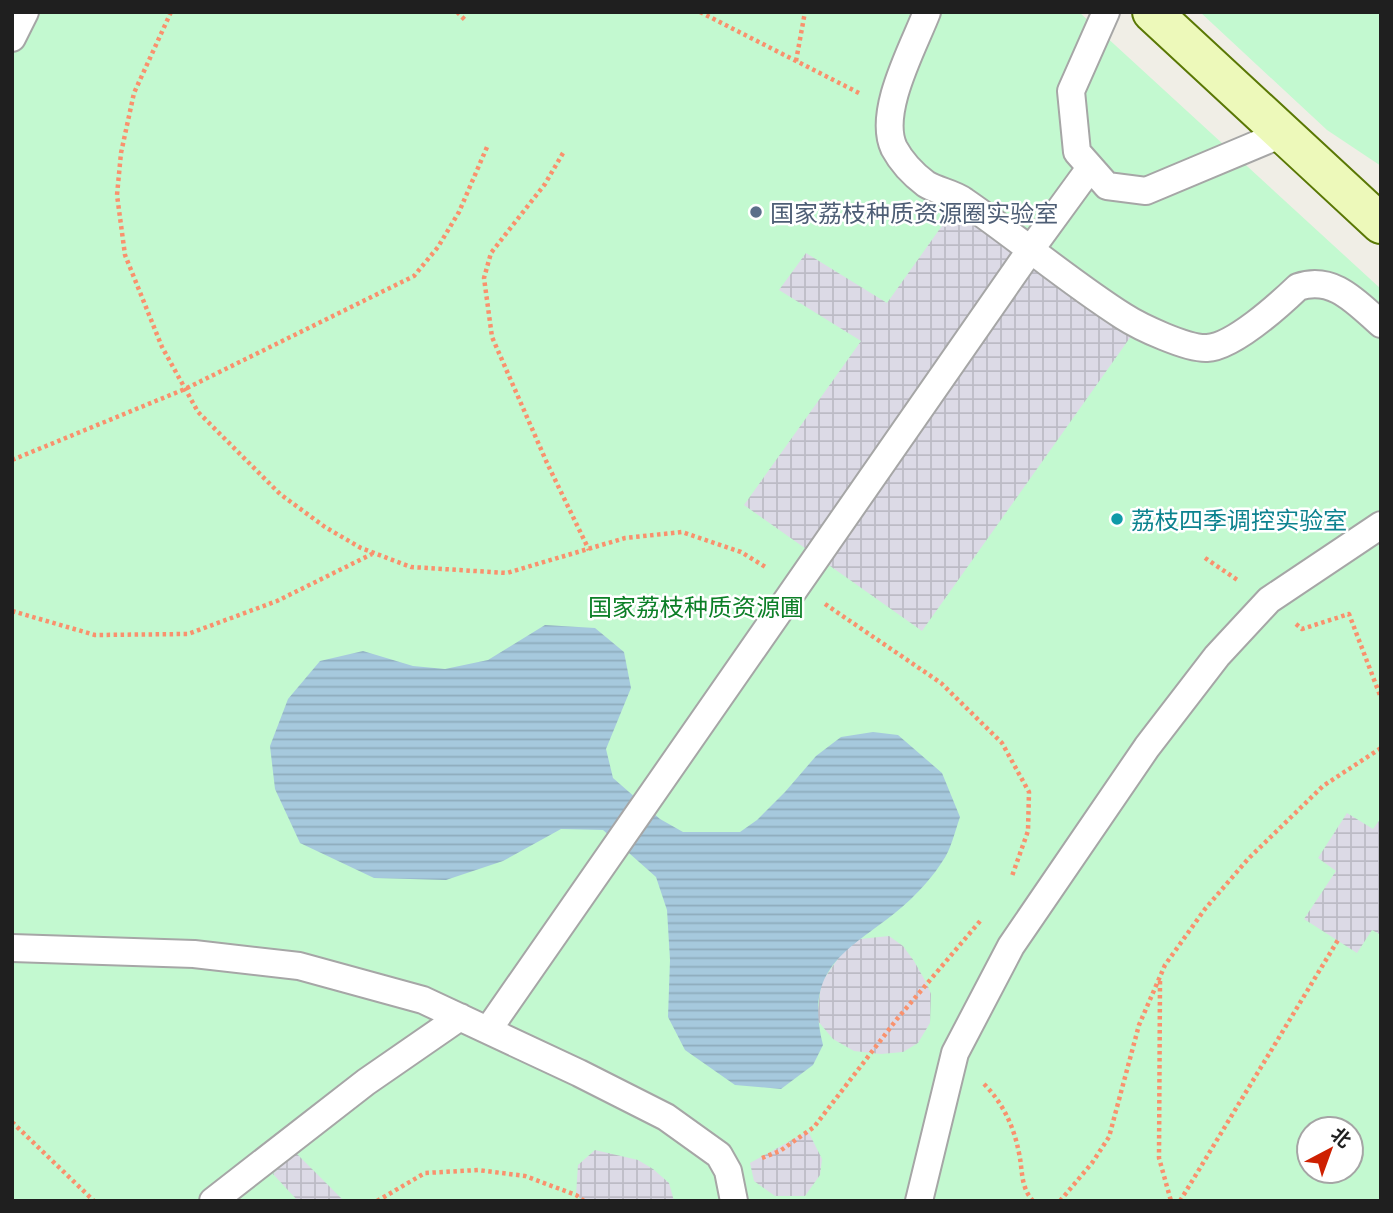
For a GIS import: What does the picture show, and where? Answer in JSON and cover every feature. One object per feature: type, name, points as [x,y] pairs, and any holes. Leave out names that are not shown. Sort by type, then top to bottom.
[{"type":"main road","points":[[1152,12],[1381,224]]},
{"type":"lane","points":[[12,38],[25,12]]},
{"type":"lane","points":[[927,12],[894,94],[891,109],[893,146],[905,165],[927,184],[961,199],[1123,316],[1156,332],[1202,348],[1215,348],[1235,337],[1298,287],[1308,284],[1320,283],[1349,295],[1381,324]]},
{"type":"lane","points":[[1106,12],[1071,91],[1077,152],[1107,186],[1146,191],[1282,134]]},
{"type":"lane","points":[[488,1030],[1090,168]]},
{"type":"lane","points":[[919,1201],[955,1054],[1011,946],[1147,747],[1217,656],[1269,600],[1381,525]]},
{"type":"lane","points":[[12,948],[194,954],[299,966],[423,1000],[666,1117],[719,1155],[729,1171],[734,1201]]},
{"type":"lane","points":[[213,1201],[366,1082],[460,1017]]},
{"type":"path","points":[[171,12],[135,93],[121,153],[117,195],[125,255],[162,346],[198,412],[281,494],[325,527],[361,548],[411,567],[507,573],[625,538],[682,532],[741,552],[941,683],[1002,743],[1029,792],[1028,831],[1012,877]]},
{"type":"path","points":[[457,12],[466,21]]},
{"type":"path","points":[[700,12],[891,109]]},
{"type":"path","points":[[796,61],[805,12]]},
{"type":"path","points":[[12,460],[185,389],[414,276],[438,247],[459,212],[487,147]]},
{"type":"path","points":[[564,153],[545,184],[491,253],[484,278],[492,337],[547,463],[589,550]]},
{"type":"path","points":[[12,611],[94,635],[188,634],[277,601],[374,553]]},
{"type":"path","points":[[1060,1201],[1092,1163],[1109,1137],[1139,1025],[1165,965],[1205,909],[1248,859],[1322,786],[1381,748]]},
{"type":"path","points":[[729,1171],[780,1151],[814,1127],[897,1019],[990,910]]},
{"type":"path","points":[[1180,1201],[1338,940]]},
{"type":"path","points":[[1160,977],[1159,1158],[1171,1201]]},
{"type":"path","points":[[952,1065],[983,1084],[999,1098],[1020,1154],[1021,1177],[1027,1194],[1033,1201]]},
{"type":"path","points":[[12,1122],[93,1201]]},
{"type":"path","points":[[377,1201],[425,1173],[478,1170],[525,1177],[576,1195],[584,1201]]},
{"type":"green space","name":"国家荔枝种质资源圃","points":[[12,12],[1079,12],[1381,289],[1381,1201],[12,1201]]},
{"type":"green space","points":[[1200,12],[1381,12],[1381,166],[1327,130]]},
{"type":"shaded area","points":[[961,199],[1139,325],[922,631],[744,505],[861,341],[779,290],[806,253],[887,303]]},
{"type":"shaded area","points":[[1347,813],[1373,829],[1381,818],[1381,935],[1372,930],[1357,953],[1304,919],[1336,871],[1318,858]]},
{"type":"shaded area","points":[[889,936],[903,946],[927,984],[931,994],[930,1023],[918,1043],[903,1052],[881,1054],[854,1051],[833,1039],[817,1020],[821,983],[844,950],[860,939]]},
{"type":"shaded area","points":[[808,1131],[822,1159],[820,1175],[805,1196],[775,1196],[754,1181],[750,1163]]},
{"type":"shaded area","points":[[595,1150],[638,1160],[653,1169],[669,1183],[674,1201],[584,1201],[576,1195],[578,1165]]},
{"type":"shaded area","points":[[295,1152],[344,1201],[298,1201],[273,1174]]},
{"type":"water","points":[[545,625],[595,628],[624,652],[631,688],[606,749],[613,778],[660,819],[683,832],[740,832],[757,820],[785,792],[816,756],[841,737],[873,732],[898,735],[942,773],[960,817],[948,852],[932,877],[911,899],[839,958],[827,973],[820,992],[818,1016],[823,1045],[813,1065],[781,1089],[735,1085],[685,1050],[668,1017],[670,960],[667,910],[656,877],[603,830],[561,829],[503,861],[446,880],[374,878],[300,843],[275,789],[270,746],[288,699],[320,661],[363,651],[413,666],[445,669],[488,660]]},
{"type":"place","name":"国家荔枝种质资源圈实验室","points":[[756,212]]},
{"type":"place","name":"荔枝四季调控实验室","points":[[1117,519]]}]
